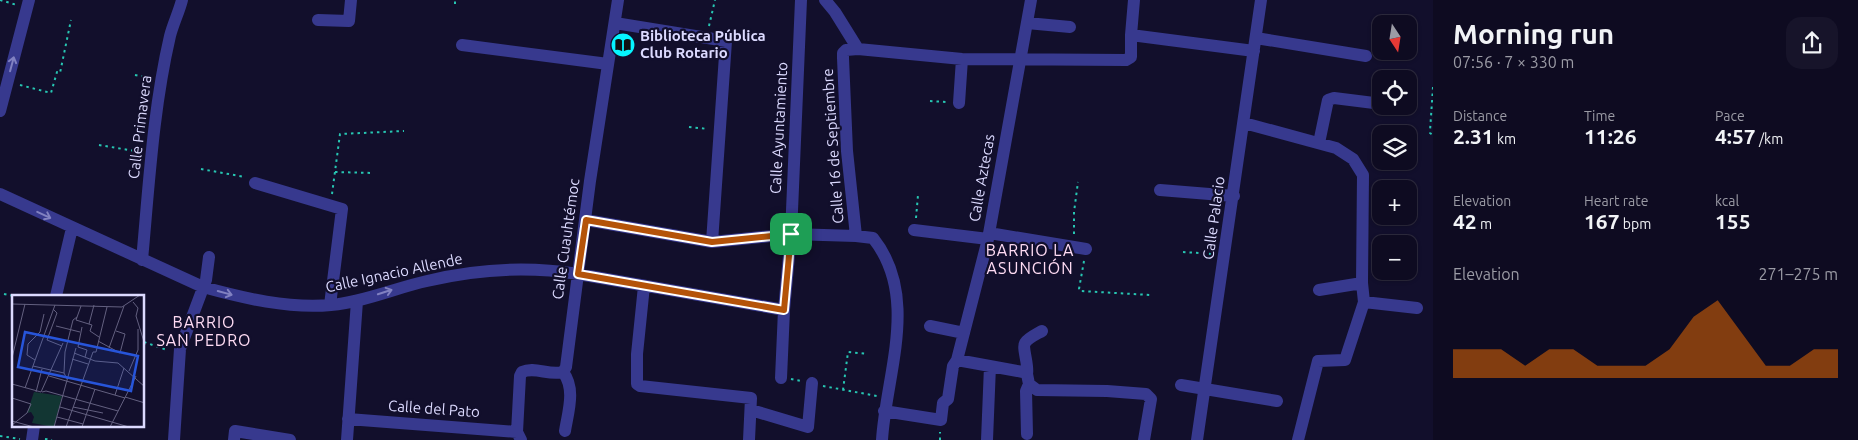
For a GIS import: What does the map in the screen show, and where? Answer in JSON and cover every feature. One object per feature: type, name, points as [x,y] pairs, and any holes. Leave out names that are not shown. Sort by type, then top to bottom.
[{"type":"street","name":"Calle Primavera","points":[[142,260],[152,154],[162,79],[171,34],[182,0]]},
{"type":"street","points":[[318,20],[349,21],[352,0]]},
{"type":"street","name":"Calle Cuauhtémoc","points":[[563,372],[566,367],[618,0]]},
{"type":"street","name":"Calle Ayuntamiento","points":[[781,378],[784,310],[791,234],[801,0]]},
{"type":"street","points":[[824,0],[835,12],[858,49],[962,59],[1129,60],[1134,0]]},
{"type":"street","name":"Calle Aztecas","points":[[884,411],[941,420],[943,403],[948,399],[953,366],[957,360],[988,236],[1031,0]]},
{"type":"street","name":"Calle Palacio","points":[[1198,440],[1262,0]]},
{"type":"street","points":[[0,111],[28,4]]},
{"type":"street","points":[[1027,22],[1070,27]]},
{"type":"street","points":[[615,23],[726,41],[712,242]]},
{"type":"street","points":[[1131,35],[1366,56]]},
{"type":"street","points":[[462,45],[608,64]]},
{"type":"street","name":"Calle 16 de Septiembre","points":[[858,49],[846,50],[843,58],[847,151],[856,236],[874,238],[881,248],[891,271],[898,304],[898,335],[889,399],[884,411],[882,440]]},
{"type":"street","points":[[959,103],[962,59]]},
{"type":"street","points":[[1319,143],[1328,100],[1334,98],[1372,103]]},
{"type":"street","points":[[1244,124],[1336,148],[1353,158],[1363,176],[1362,284],[1364,302],[1345,360],[1318,361],[1298,440]]},
{"type":"street","points":[[255,183],[342,209],[330,305]]},
{"type":"street","points":[[1160,190],[1234,196]]},
{"type":"street","name":"Calle Ignacio Allende","points":[[0,194],[203,287],[234,296],[266,301],[299,305],[330,305],[357,300],[427,281],[514,268],[578,274],[784,310]]},
{"type":"street","points":[[586,220],[712,242],[791,234],[856,236]]},
{"type":"street","points":[[56,295],[72,228]]},
{"type":"street","points":[[914,230],[988,236],[1080,248]]},
{"type":"street","points":[[174,440],[179,354],[206,280],[209,257]]},
{"type":"street","points":[[1319,290],[1362,284]]},
{"type":"street","points":[[644,286],[636,354],[637,384],[640,386],[751,398],[752,438]]},
{"type":"street","points":[[347,440],[357,300]]},
{"type":"street","points":[[1364,302],[1417,308]]},
{"type":"street","points":[[930,326],[964,333]]},
{"type":"street","points":[[1027,434],[1026,391],[1028,368],[1024,346],[1025,342],[1042,331]]},
{"type":"street","points":[[957,360],[990,366],[1028,379],[1037,390],[1107,391],[1146,394],[1151,399],[1144,440]]},
{"type":"street","points":[[987,440],[990,366]]},
{"type":"street","points":[[519,436],[520,376],[522,372],[528,369],[557,374],[563,372],[568,379],[571,388],[565,431]]},
{"type":"street","points":[[751,410],[808,427],[812,383]]},
{"type":"street","points":[[1181,385],[1277,402]]},
{"type":"street","name":"Calle del Pato","points":[[348,419],[519,436]]},
{"type":"street","points":[[234,440],[235,431],[290,440]]},
{"type":"path","points":[[0,0],[28,4]]},
{"type":"path","points":[[455,4],[456,0]]},
{"type":"path","points":[[707,38],[714,0]]},
{"type":"path","points":[[8,82],[51,93],[57,72],[60,73],[71,20]]},
{"type":"path","points":[[135,75],[162,79]]},
{"type":"path","points":[[1433,87],[1430,133],[1433,135]]},
{"type":"path","points":[[930,101],[959,103]]},
{"type":"path","points":[[689,127],[720,130]]},
{"type":"path","points":[[330,206],[340,134],[404,131]]},
{"type":"path","points":[[99,144],[152,154]]},
{"type":"path","points":[[201,169],[252,179],[255,183]]},
{"type":"path","points":[[336,172],[374,173]]},
{"type":"path","points":[[1078,182],[1074,212],[1080,248],[1080,291],[1151,295]]},
{"type":"path","points":[[914,230],[918,195]]},
{"type":"path","points":[[1183,252],[1225,255]]},
{"type":"path","points":[[4,294],[12,296]]},
{"type":"path","points":[[145,342],[179,354]]},
{"type":"path","points":[[843,390],[848,352],[868,354]]},
{"type":"path","points":[[781,378],[889,399]]},
{"type":"path","points":[[0,436],[52,440]]},
{"type":"place","name":"Biblioteca Pública Club Rotario","points":[[623,45]]},
{"type":"district","name":"BARRIO LA ASUNCIÓN","points":[[1030,259]]},
{"type":"district","name":"BARRIO SAN PEDRO","points":[[204,331]]},
{"type":"route","points":[[586,220],[712,242],[791,234],[784,310],[578,274],[586,220]]}]
